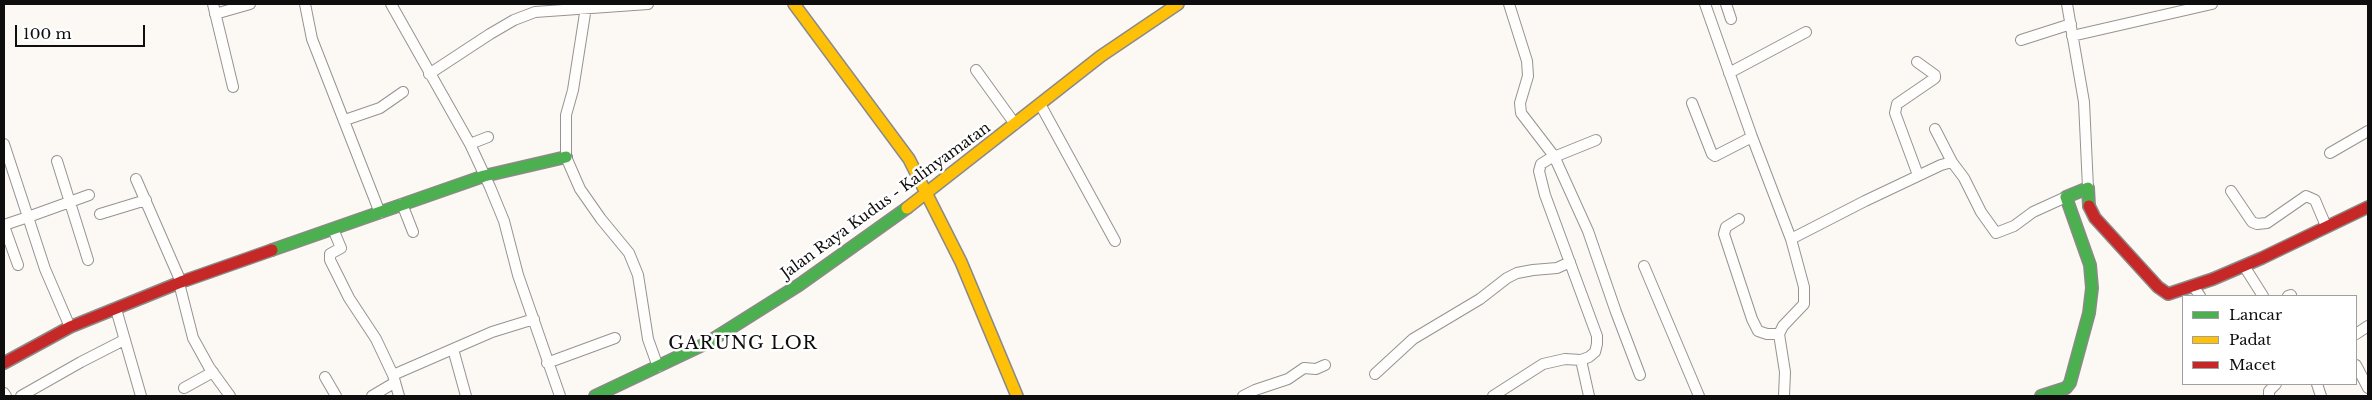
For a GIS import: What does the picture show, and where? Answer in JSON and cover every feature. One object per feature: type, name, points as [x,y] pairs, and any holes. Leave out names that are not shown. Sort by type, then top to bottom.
[{"type":"street","points":[[232,87],[214,9],[250,4]]},
{"type":"street","points":[[305,4],[312,40],[380,213]]},
{"type":"street","points":[[391,4],[470,144],[504,221],[518,275],[560,396]]},
{"type":"street","points":[[429,74],[533,8],[648,4]]},
{"type":"street","points":[[794,4],[909,159],[961,262],[1017,396]]},
{"type":"street","name":"Jalan Raya Kudus - Kalinyamatan","points":[[595,396],[724,334],[799,285],[927,193],[1101,56],[1178,4]]},
{"type":"street","points":[[1509,4],[1528,61],[1528,76],[1520,103],[1521,113],[1554,156],[1588,231],[1640,375]]},
{"type":"street","points":[[1705,4],[1752,137],[1791,239],[1804,287],[1805,301],[1802,308],[1783,326],[1779,334],[1785,372],[1784,396]]},
{"type":"street","points":[[1726,4],[1731,19]]},
{"type":"street","points":[[2041,396],[2066,388],[2070,383],[2089,313],[2091,296],[2090,265],[2078,192],[2084,102],[2067,4]]},
{"type":"street","points":[[2072,36],[2110,29],[2212,4]]},
{"type":"street","points":[[586,7],[573,90],[566,115],[566,157],[580,189],[601,219],[629,253],[638,275],[642,312],[648,339],[658,367]]},
{"type":"street","points":[[2022,40],[2070,24]]},
{"type":"street","points":[[1729,73],[1806,32]]},
{"type":"street","points":[[1917,62],[1935,75],[1935,78],[1897,104],[1895,113],[1918,175]]},
{"type":"street","points":[[976,70],[1015,124]]},
{"type":"street","points":[[345,120],[380,108],[403,92]]},
{"type":"street","points":[[1692,103],[1712,154],[1715,156],[1752,137]]},
{"type":"street","points":[[1040,104],[1115,241]]},
{"type":"street","points":[[1935,129],[1952,162],[1964,178],[1981,212],[1996,234],[2014,226],[2033,212],[2078,192]]},
{"type":"street","points":[[2330,153],[2368,131]]},
{"type":"street","points":[[470,144],[488,137]]},
{"type":"street","points":[[1493,396],[1543,364],[1565,359],[1581,360],[1589,358],[1598,344],[1597,336],[1538,171],[1541,164],[1554,156],[1596,140]]},
{"type":"street","points":[[4,144],[45,269],[70,327]]},
{"type":"street","points":[[4,363],[26,349],[70,327],[180,282],[484,176],[566,157]]},
{"type":"street","points":[[57,160],[88,260]]},
{"type":"street","points":[[1791,239],[1918,175],[1952,162]]},
{"type":"street","points":[[136,179],[180,282],[193,338],[230,396]]},
{"type":"street","points":[[2231,191],[2252,222],[2257,224],[2267,223],[2306,196],[2315,200],[2326,226]]},
{"type":"street","points":[[2078,192],[2095,218],[2158,287],[2166,293],[2172,294],[2244,266],[2368,207]]},
{"type":"street","points":[[18,265],[4,225],[89,195]]},
{"type":"street","points":[[100,214],[146,200]]},
{"type":"street","points":[[402,204],[413,232]]},
{"type":"street","points":[[1738,219],[1726,227],[1724,234],[1752,319],[1758,330],[1767,334],[1779,334]]},
{"type":"street","points":[[334,229],[341,248],[330,254],[330,260],[349,298],[376,339],[394,379],[399,396]]},
{"type":"street","points":[[1375,374],[1413,339],[1480,299],[1507,278],[1517,273],[1557,268],[1570,262]]},
{"type":"street","points":[[1644,266],[1699,396]]},
{"type":"street","points":[[2244,266],[2262,295]]},
{"type":"street","points":[[2193,286],[2199,295]]},
{"type":"street","points":[[116,309],[137,395]]},
{"type":"street","points":[[372,396],[394,379],[453,349],[492,332],[534,319]]},
{"type":"street","points":[[2357,333],[2368,326]]},
{"type":"street","points":[[548,363],[615,338]]},
{"type":"street","points":[[21,396],[124,340]]},
{"type":"street","points":[[453,349],[466,396]]},
{"type":"street","points":[[1581,360],[1589,396]]},
{"type":"street","points":[[1243,396],[1254,390],[1288,379],[1304,368],[1316,369],[1325,365]]},
{"type":"street","points":[[2357,367],[2368,388]]},
{"type":"street","points":[[184,388],[213,372]]},
{"type":"street","points":[[324,378],[336,396]]},
{"type":"traffic: fast","points":[[272,250],[484,176],[566,157]]},
{"type":"traffic: fast","points":[[2041,396],[2066,388],[2070,383],[2089,313],[2092,288],[2090,265],[2066,197],[2088,188],[2089,206]]},
{"type":"traffic: fast","points":[[595,396],[707,343],[799,285],[907,208]]},
{"type":"traffic: slow","points":[[794,4],[909,159],[961,262],[1017,396]]},
{"type":"traffic: slow","points":[[907,208],[1101,56],[1178,4]]},
{"type":"traffic: jam","points":[[2089,206],[2095,218],[2158,287],[2168,294],[2213,279],[2262,258],[2368,207]]},
{"type":"traffic: jam","points":[[4,363],[70,327],[181,282],[272,250]]},
{"type":"district","name":"GARUNG LOR","points":[[743,344]]}]
